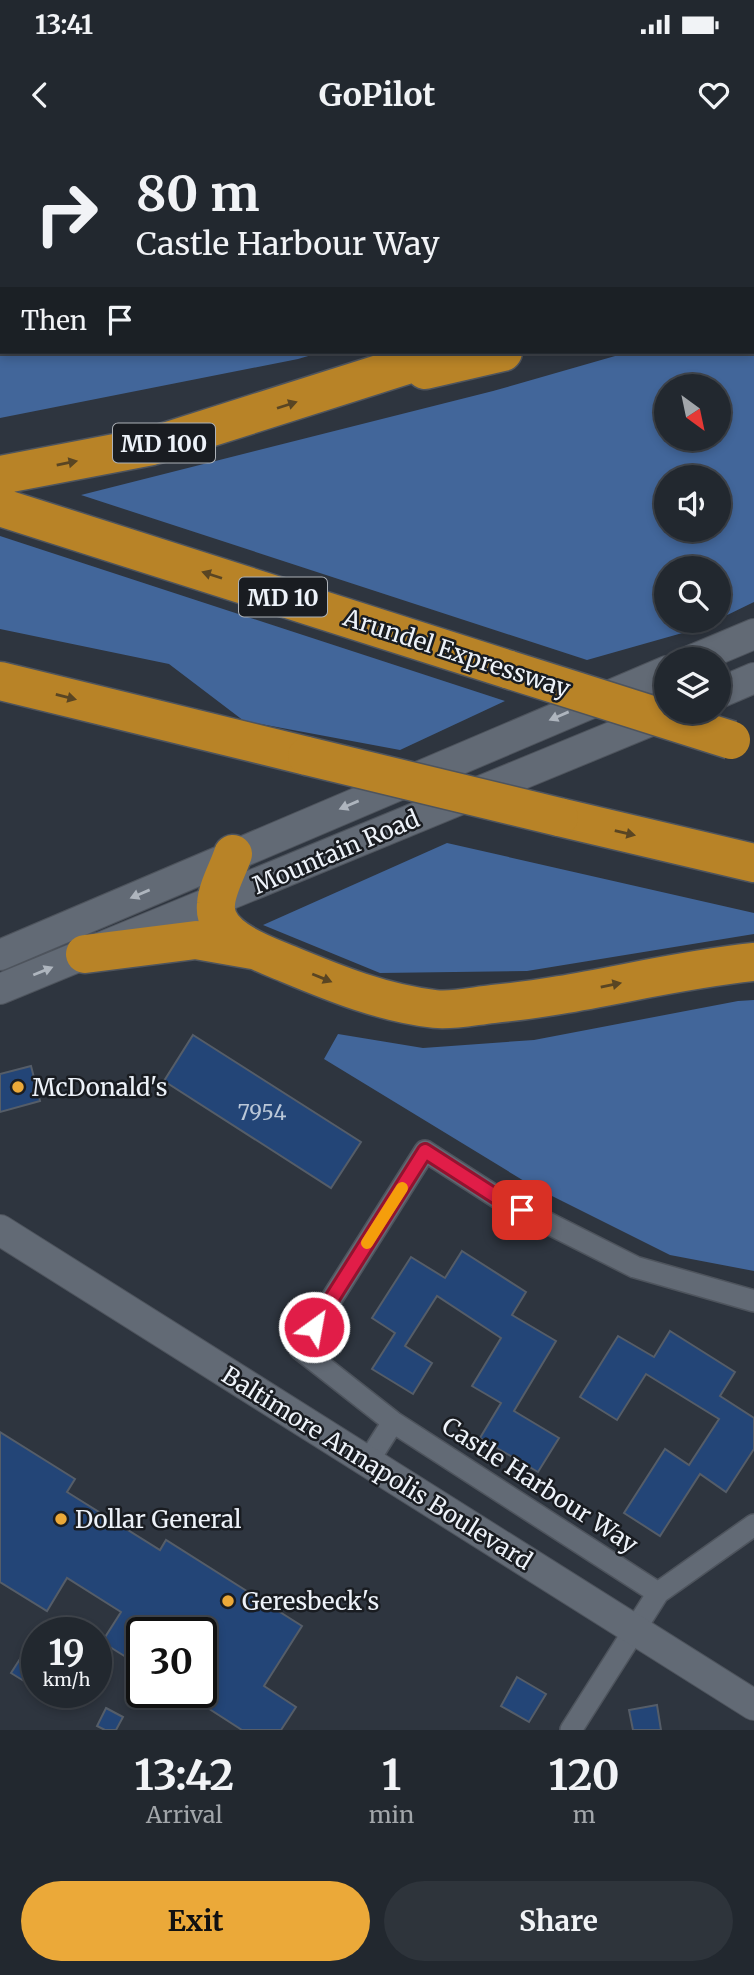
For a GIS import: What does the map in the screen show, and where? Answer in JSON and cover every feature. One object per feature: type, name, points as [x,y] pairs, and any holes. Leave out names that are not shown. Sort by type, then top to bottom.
[{"type":"highway","name":"MD 100","points":[[0,475],[152,446],[442,354]]},
{"type":"highway","points":[[324,393],[494,354]]},
{"type":"highway","name":"Arundel Expressway","points":[[0,507],[742,744]]},
{"type":"highway","points":[[0,681],[754,863]]},
{"type":"highway","points":[[233,854],[216,902],[216,915],[224,927],[259,952]]},
{"type":"highway","points":[[85,954],[196,940],[259,952],[354,991],[438,1010],[544,1000],[689,969],[754,962]]},
{"type":"main road","points":[[723,647],[754,634]]},
{"type":"main road","name":"Mountain Road","points":[[0,955],[654,676]]},
{"type":"main road","points":[[731,687],[754,678]]},
{"type":"main road","name":"Mountain Road","points":[[0,989],[654,720]]},
{"type":"main road","name":"Baltimore Annapolis Boulevard","points":[[0,1230],[754,1705]]},
{"type":"street","name":"Castle Harbour Way","points":[[658,1593],[393,1422],[300,1349],[425,1151],[498,1198],[635,1267],[754,1301]]},
{"type":"street","points":[[367,1463],[393,1422]]},
{"type":"street","points":[[571,1730],[658,1593],[754,1525]]},
{"type":"shaded area","points":[[0,354],[315,354],[298,359],[0,418]]},
{"type":"shaded area","points":[[622,354],[754,354],[754,602],[731,613],[731,556],[654,556],[654,633],[682,633],[587,660],[81,495],[493,391]]},
{"type":"shaded area","points":[[0,536],[505,701],[400,750],[244,721],[169,664],[0,629]]},
{"type":"shaded area","points":[[447,843],[754,913],[754,934],[527,971],[380,973],[263,925]]},
{"type":"shaded area","points":[[754,1000],[754,1271],[670,1255],[534,1187],[324,1059],[338,1034],[423,1048],[534,1040]]},
{"type":"building","points":[[193,1035],[361,1142],[331,1188],[164,1081]]},
{"type":"building","name":"McDonald's","points":[[31,1066],[40,1101],[0,1112],[0,1074]]},
{"type":"building","points":[[462,1251],[526,1292],[512,1315],[556,1341],[514,1411],[559,1438],[538,1472],[480,1438],[501,1403],[472,1386],[501,1338],[437,1296],[405,1346],[432,1363],[413,1394],[372,1369],[395,1333],[372,1318],[411,1257],[445,1278]]},
{"type":"building","points":[[670,1331],[735,1372],[720,1396],[754,1418],[754,1449],[726,1492],[700,1474],[660,1536],[624,1513],[665,1449],[689,1465],[719,1419],[646,1374],[617,1420],[580,1397],[618,1336],[654,1357]]},
{"type":"building","points":[[0,1432],[75,1479],[67,1492],[160,1550],[166,1540],[302,1626],[264,1686],[296,1707],[281,1730],[242,1730],[208,1708],[217,1708],[217,1617],[126,1617],[126,1657],[112,1648],[112,1626],[121,1612],[67,1578],[47,1611],[0,1582]]},
{"type":"building","points":[[21,1657],[21,1679],[11,1673]]},
{"type":"building","points":[[517,1677],[546,1694],[529,1722],[501,1706]]},
{"type":"building","points":[[657,1705],[661,1730],[633,1730],[629,1710]]},
{"type":"building","points":[[106,1708],[123,1717],[116,1730],[105,1730],[97,1726]]},
{"type":"slow traffic","points":[[367,1243],[402,1188]]},
{"type":"place","name":"McDonald's","points":[[18,1087]]},
{"type":"place","name":"Dollar General","points":[[61,1519]]},
{"type":"place","name":"Geresbeck's","points":[[228,1601]]},
{"type":"route","points":[[314,1327],[425,1151],[498,1198],[522,1210]]}]
